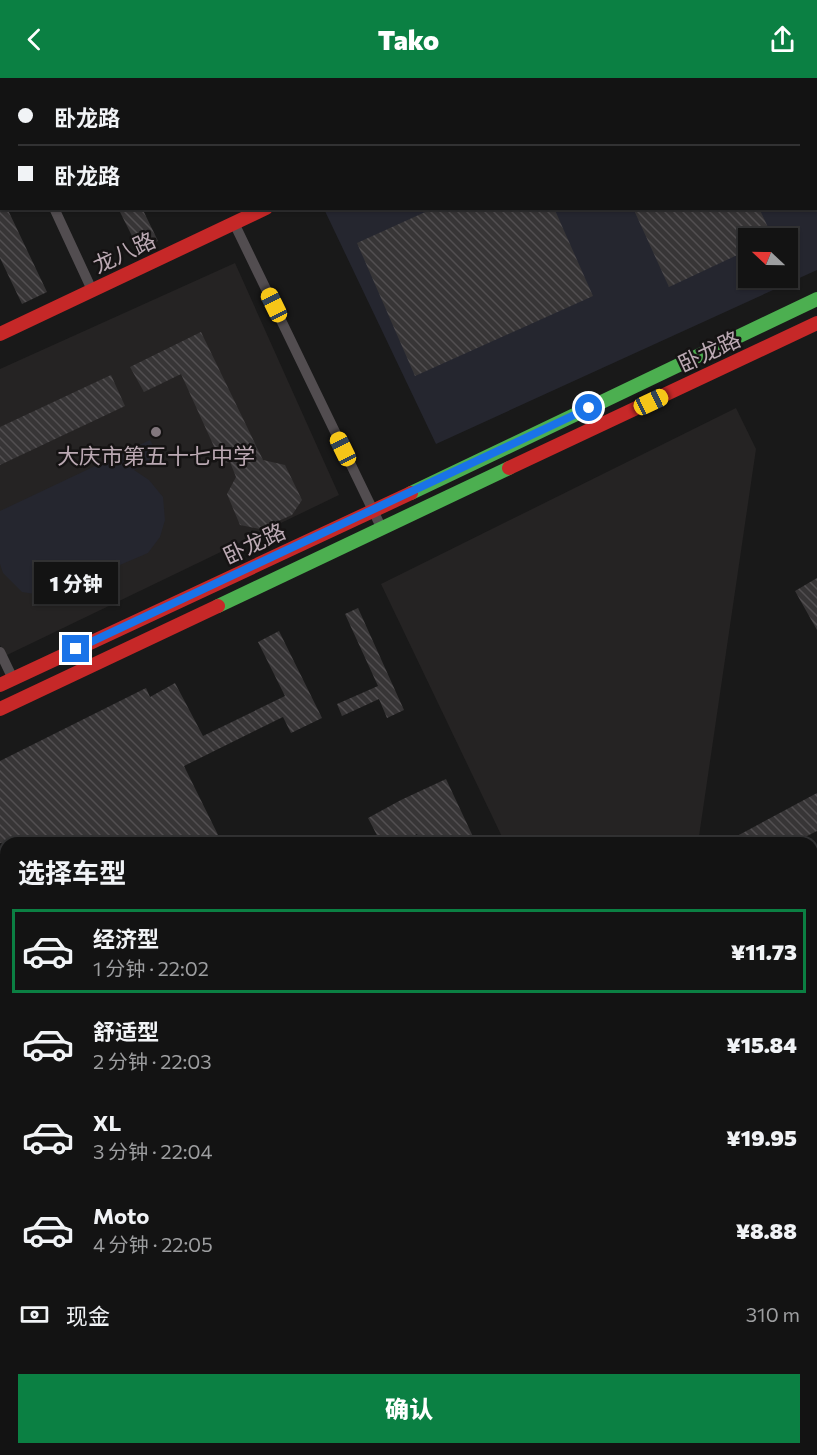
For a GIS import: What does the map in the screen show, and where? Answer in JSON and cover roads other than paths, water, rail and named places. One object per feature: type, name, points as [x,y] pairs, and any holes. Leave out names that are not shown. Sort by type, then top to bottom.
[{"type":"main road","name":"龙八路","points":[[0,334],[262,210]]},
{"type":"main road","name":"卧龙路","points":[[6,682],[373,511],[811,302]]},
{"type":"main road","points":[[811,302],[817,324]]},
{"type":"main road","name":"卧龙路","points":[[0,709],[817,324]]},
{"type":"street","points":[[55,210],[93,290]]},
{"type":"street","points":[[234,223],[382,529]]},
{"type":"street","points":[[0,652],[6,682]]},
{"type":"place","name":"大庆市第五十七中学","points":[[156,432]]}]
